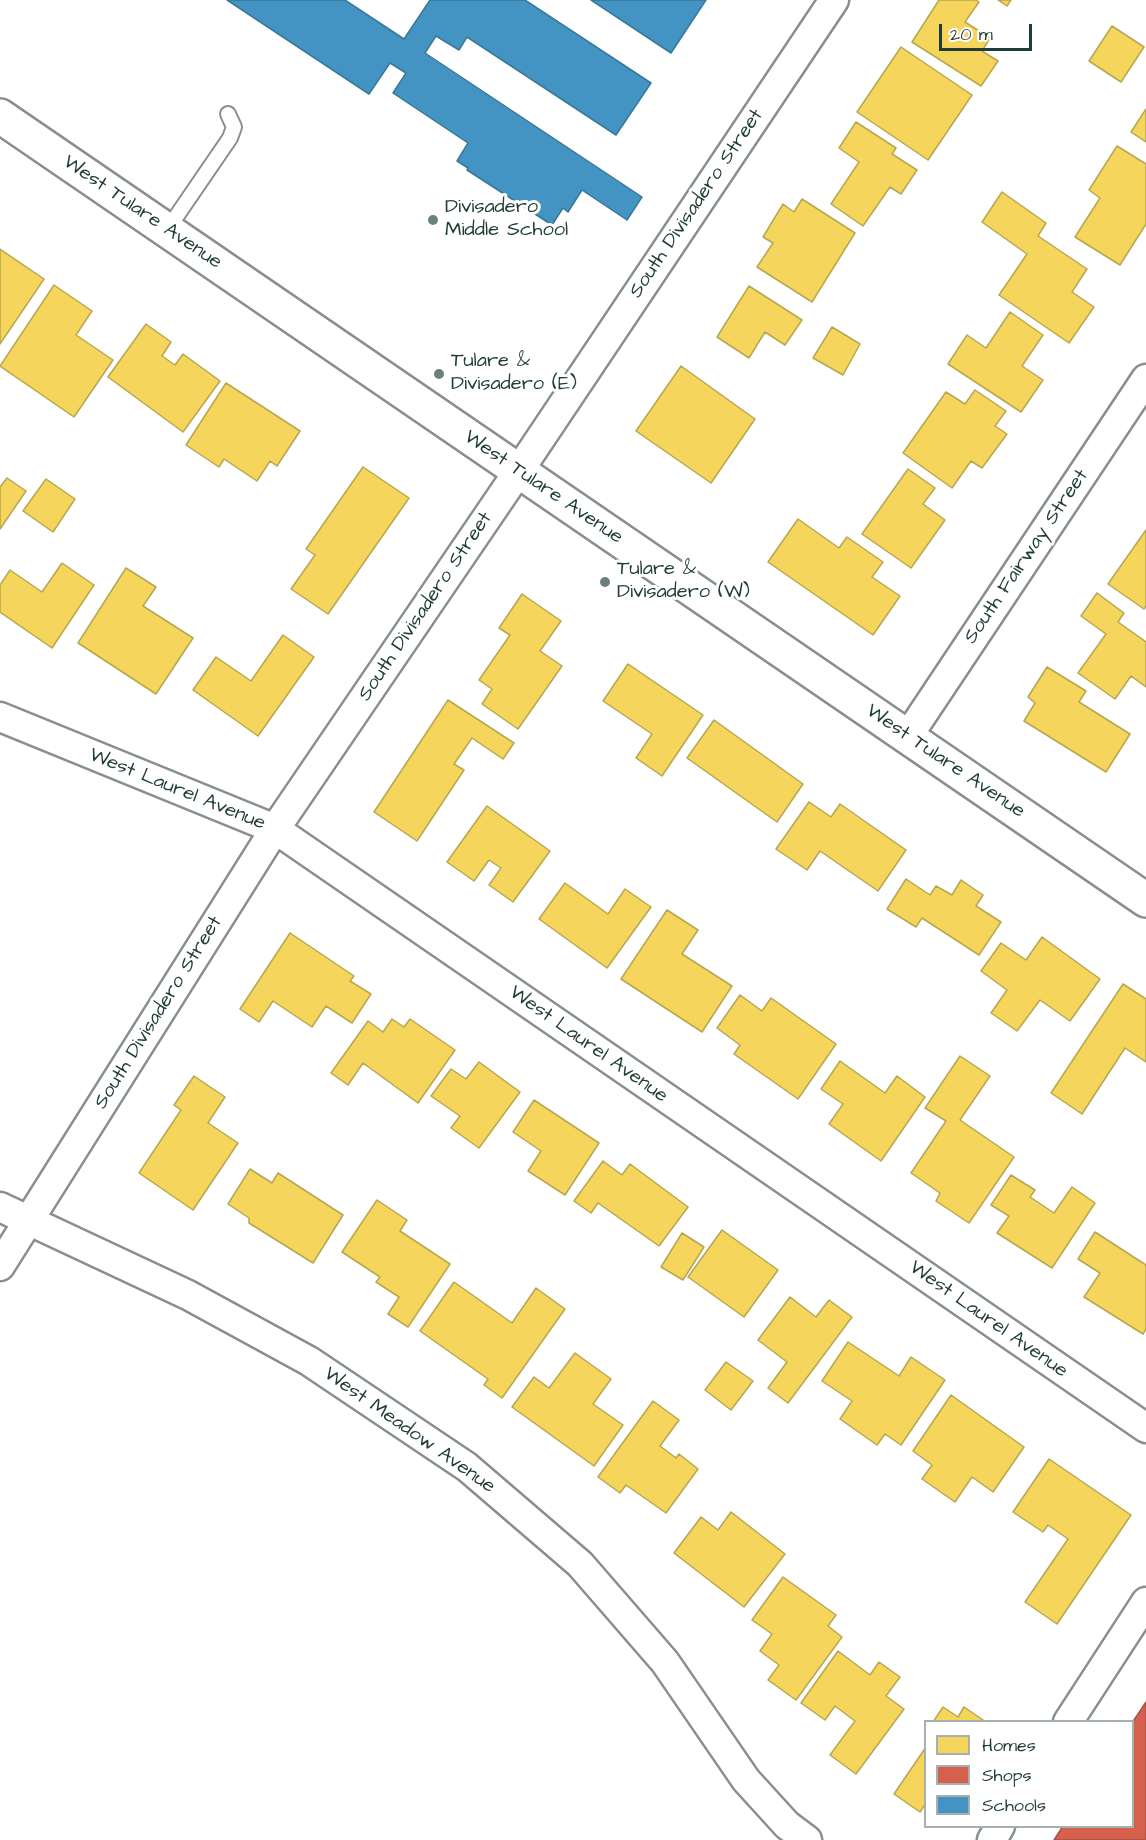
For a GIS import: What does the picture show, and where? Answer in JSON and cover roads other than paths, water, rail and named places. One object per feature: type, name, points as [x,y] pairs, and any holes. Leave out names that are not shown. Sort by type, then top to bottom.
[{"type":"street","name":"South Divisadero Street","points":[[0,1266],[275,830],[834,0]]},
{"type":"street","name":"West Tulare Avenue","points":[[0,116],[1146,900]]},
{"type":"street","name":"South Fairway Street","points":[[908,736],[1146,379]]},
{"type":"street","name":"West Laurel Avenue","points":[[0,717],[275,830],[1146,1428]]},
{"type":"street","name":"West Meadow Avenue","points":[[0,1207],[188,1295],[309,1361],[467,1467],[580,1564],[665,1662],[747,1780],[787,1825],[807,1840]]},
{"type":"street","name":"South Divisadero Street","points":[[0,1254],[27,1220]]},
{"type":"street","points":[[1069,1720],[1146,1602]]},
{"type":"lane","points":[[167,230],[230,138],[234,126],[228,114]]},
{"type":"place","name":"Divisadero Middle School","points":[[433,220]]},
{"type":"place","name":"Tulare & Divisadero (E)","points":[[439,374]]},
{"type":"place","name":"Tulare & Divisadero (W)","points":[[605,582]]}]
